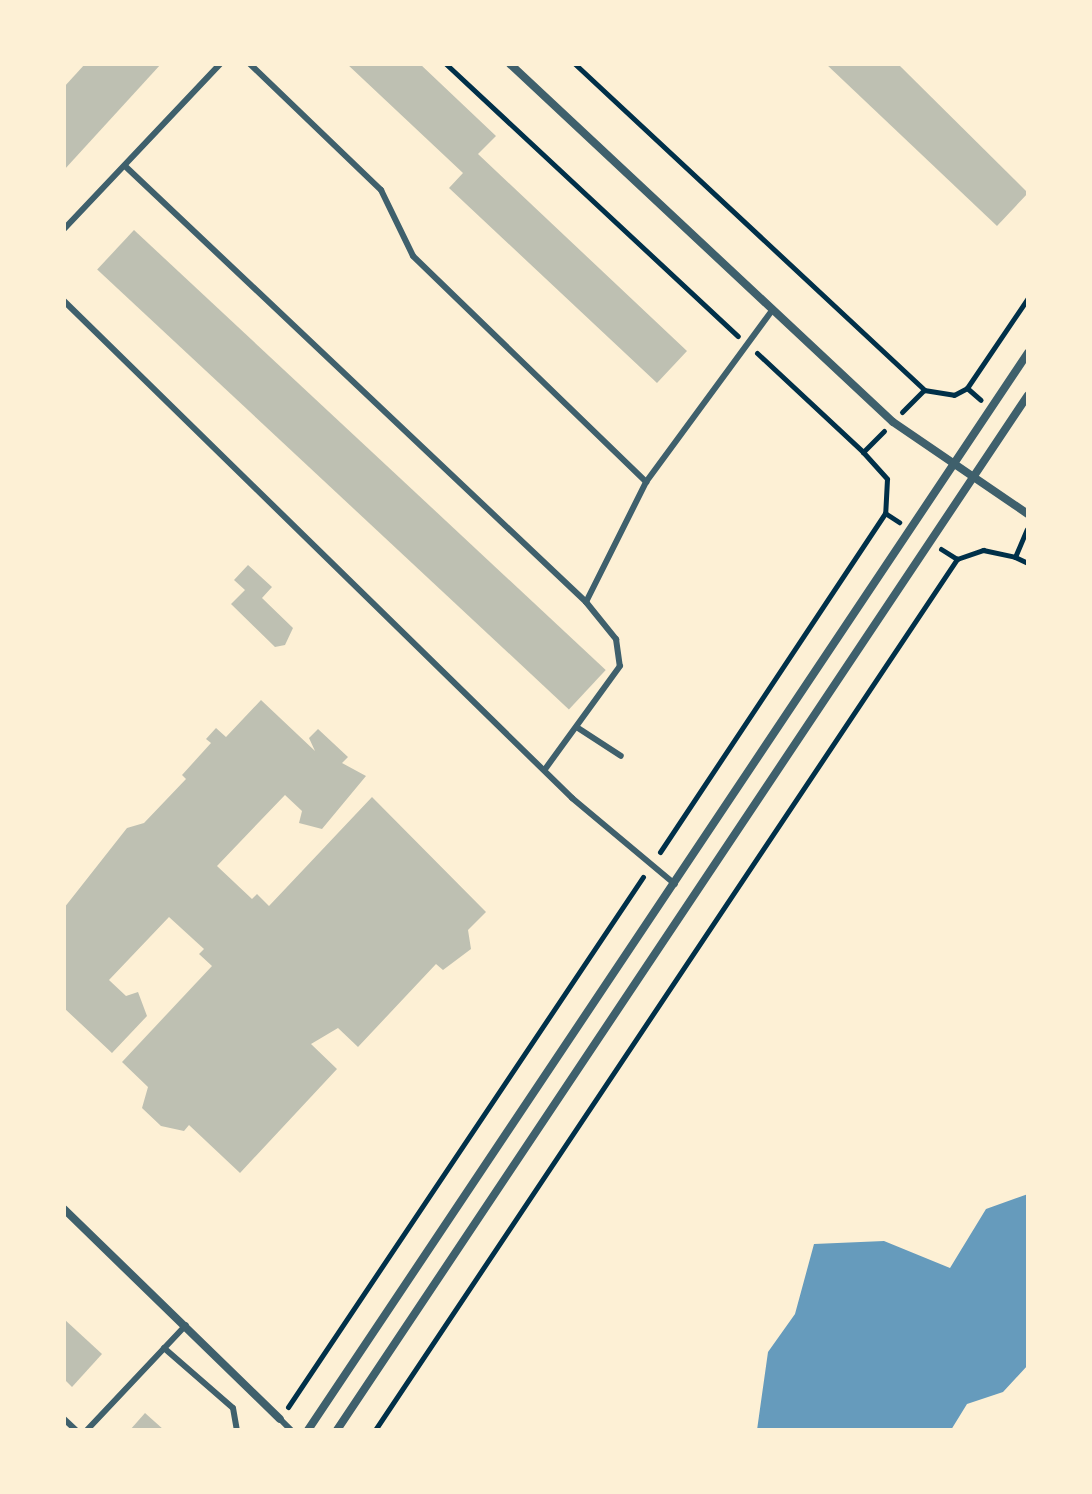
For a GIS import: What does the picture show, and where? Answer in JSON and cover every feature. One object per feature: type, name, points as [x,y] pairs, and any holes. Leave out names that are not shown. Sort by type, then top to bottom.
[{"type":"street","points":[[510,64],[771,312],[952,467],[1028,514]]},
{"type":"street","points":[[308,1430],[1028,353]]},
{"type":"street","points":[[337,1430],[1028,395]]},
{"type":"street","points":[[64,1209],[280,1419]]},
{"type":"lane","points":[[64,229],[220,64]]},
{"type":"lane","points":[[250,64],[381,190],[413,256],[646,482]]},
{"type":"lane","points":[[125,166],[586,602],[616,639],[620,666],[578,728],[546,768]]},
{"type":"lane","points":[[64,301],[546,768],[675,884]]},
{"type":"lane","points":[[586,602],[646,482],[771,312]]},
{"type":"lane","points":[[578,728],[621,756]]},
{"type":"lane","points":[[87,1430],[186,1325]]},
{"type":"lane","points":[[164,1348],[233,1408],[237,1430]]},
{"type":"lane","points":[[64,1419],[76,1430]]},
{"type":"lane","points":[[280,1419],[291,1430]]},
{"type":"path","points":[[446,64],[863,452]]},
{"type":"path","points":[[575,64],[924,390]]},
{"type":"path","points":[[967,388],[1028,298]]},
{"type":"path","points":[[280,1419],[885,513]]},
{"type":"path","points":[[1015,557],[1028,527]]},
{"type":"path","points":[[375,1430],[957,559],[983,550],[1028,563]]},
{"type":"water","points":[[1028,1194],[1028,1365],[1003,1392],[967,1404],[951,1430],[757,1430],[768,1352],[795,1314],[814,1244],[884,1241],[950,1268],[986,1209]]},
{"type":"building","points":[[85,64],[161,64],[64,170],[64,87]]},
{"type":"building","points":[[347,64],[420,64],[496,136],[478,154],[687,351],[657,383],[449,188],[463,173]]},
{"type":"building","points":[[826,64],[898,64],[1028,193],[997,226]]},
{"type":"building","points":[[134,230],[606,670],[569,709],[97,269]]},
{"type":"building","points":[[248,565],[272,587],[262,598],[293,628],[285,645],[275,647],[231,604],[245,590],[234,580]]},
{"type":"building","points":[[261,700],[315,751],[309,738],[318,729],[348,757],[342,763],[366,776],[322,829],[299,823],[302,811],[285,795],[217,866],[252,899],[257,894],[269,906],[372,797],[486,912],[468,930],[471,949],[443,970],[436,964],[358,1047],[338,1028],[311,1044],[337,1069],[240,1173],[189,1125],[184,1131],[161,1126],[142,1108],[148,1087],[122,1062],[212,966],[199,954],[204,949],[169,917],[109,980],[126,996],[138,992],[147,1016],[112,1053],[64,1008],[64,908],[127,828],[144,823],[186,779],[182,775],[211,743],[206,739],[216,728],[226,737]]},
{"type":"building","points":[[64,1319],[102,1354],[72,1387],[64,1379]]},
{"type":"building","points":[[145,1413],[164,1430],[130,1430]]}]
